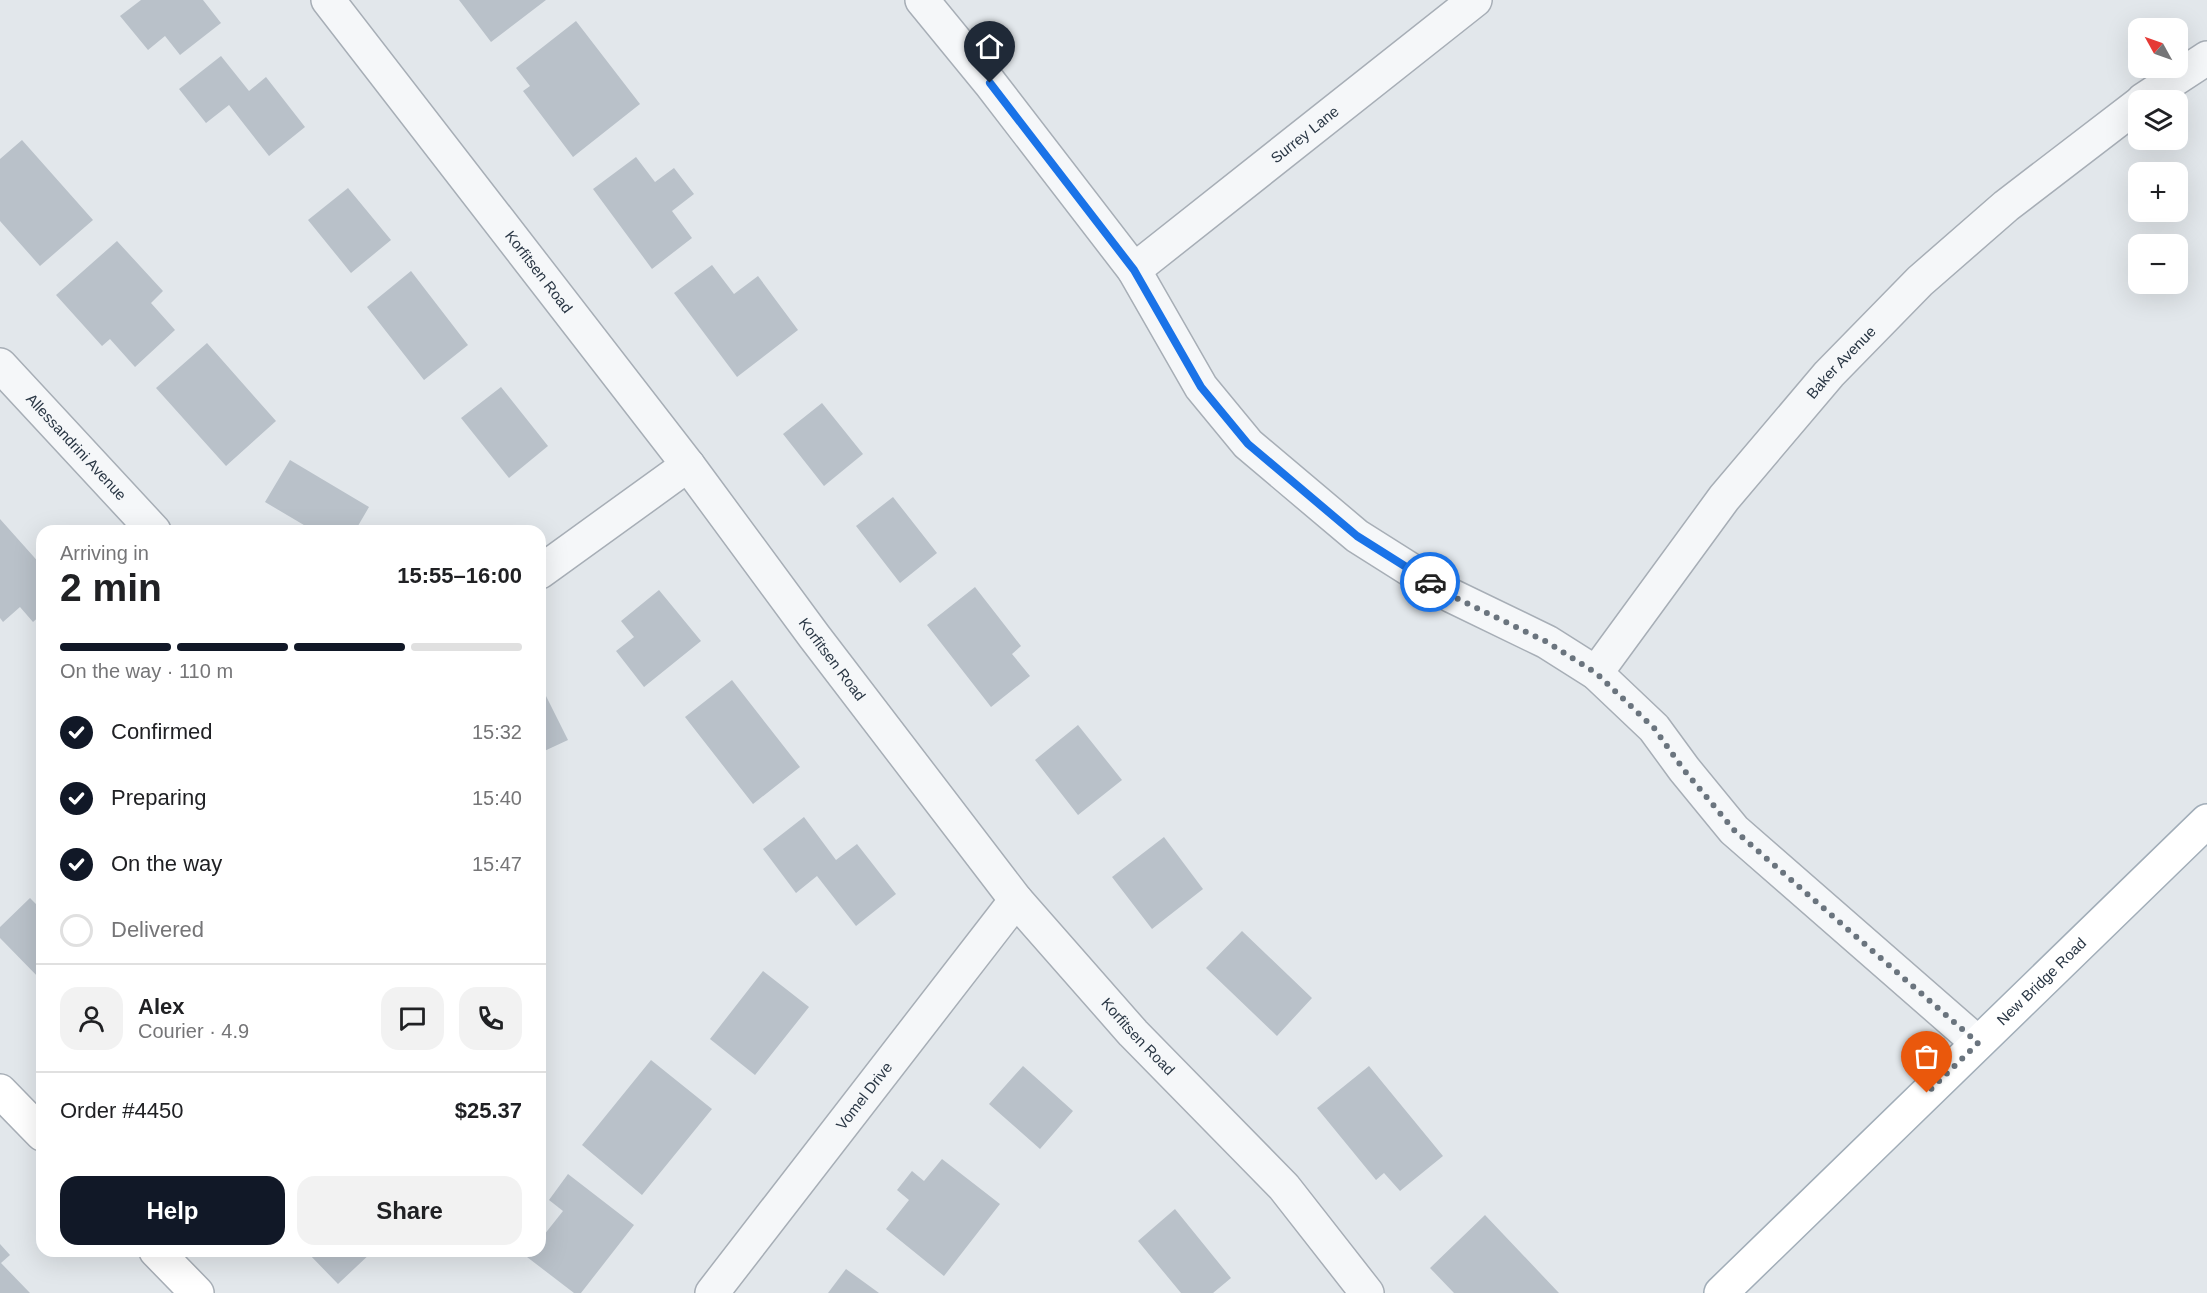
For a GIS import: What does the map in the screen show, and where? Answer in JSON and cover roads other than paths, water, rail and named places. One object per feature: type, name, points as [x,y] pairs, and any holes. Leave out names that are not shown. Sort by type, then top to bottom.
[{"type":"main road","name":"New Bridge Road","points":[[1721,1293],[2207,821]]},
{"type":"main road","points":[[0,1091],[36,1128]]},
{"type":"main road","points":[[162,1257],[197,1293]]},
{"type":"street","name":"Korfitsen Road","points":[[328,0],[688,465],[814,636],[1016,900],[1132,1033],[1284,1187],[1367,1293]]},
{"type":"street","points":[[922,0],[990,83],[1134,270],[1201,387],[1248,444],[1357,536],[1452,596],[1547,642],[1596,673],[1654,728],[1684,770],[1734,830],[1978,1043]]},
{"type":"street","name":"Surrey Lane","points":[[1134,270],[1476,0]]},
{"type":"street","points":[[2158,90],[2207,58]]},
{"type":"street","name":"Baker Avenue","points":[[1596,673],[1724,498],[1829,374],[1920,281],[2006,206],[2128,112]]},
{"type":"street","name":"Allessandrini Avenue","points":[[0,364],[148,525]]},
{"type":"street","points":[[546,568],[688,465]]},
{"type":"street","name":"Vomel Drive","points":[[712,1293],[1016,900]]}]
